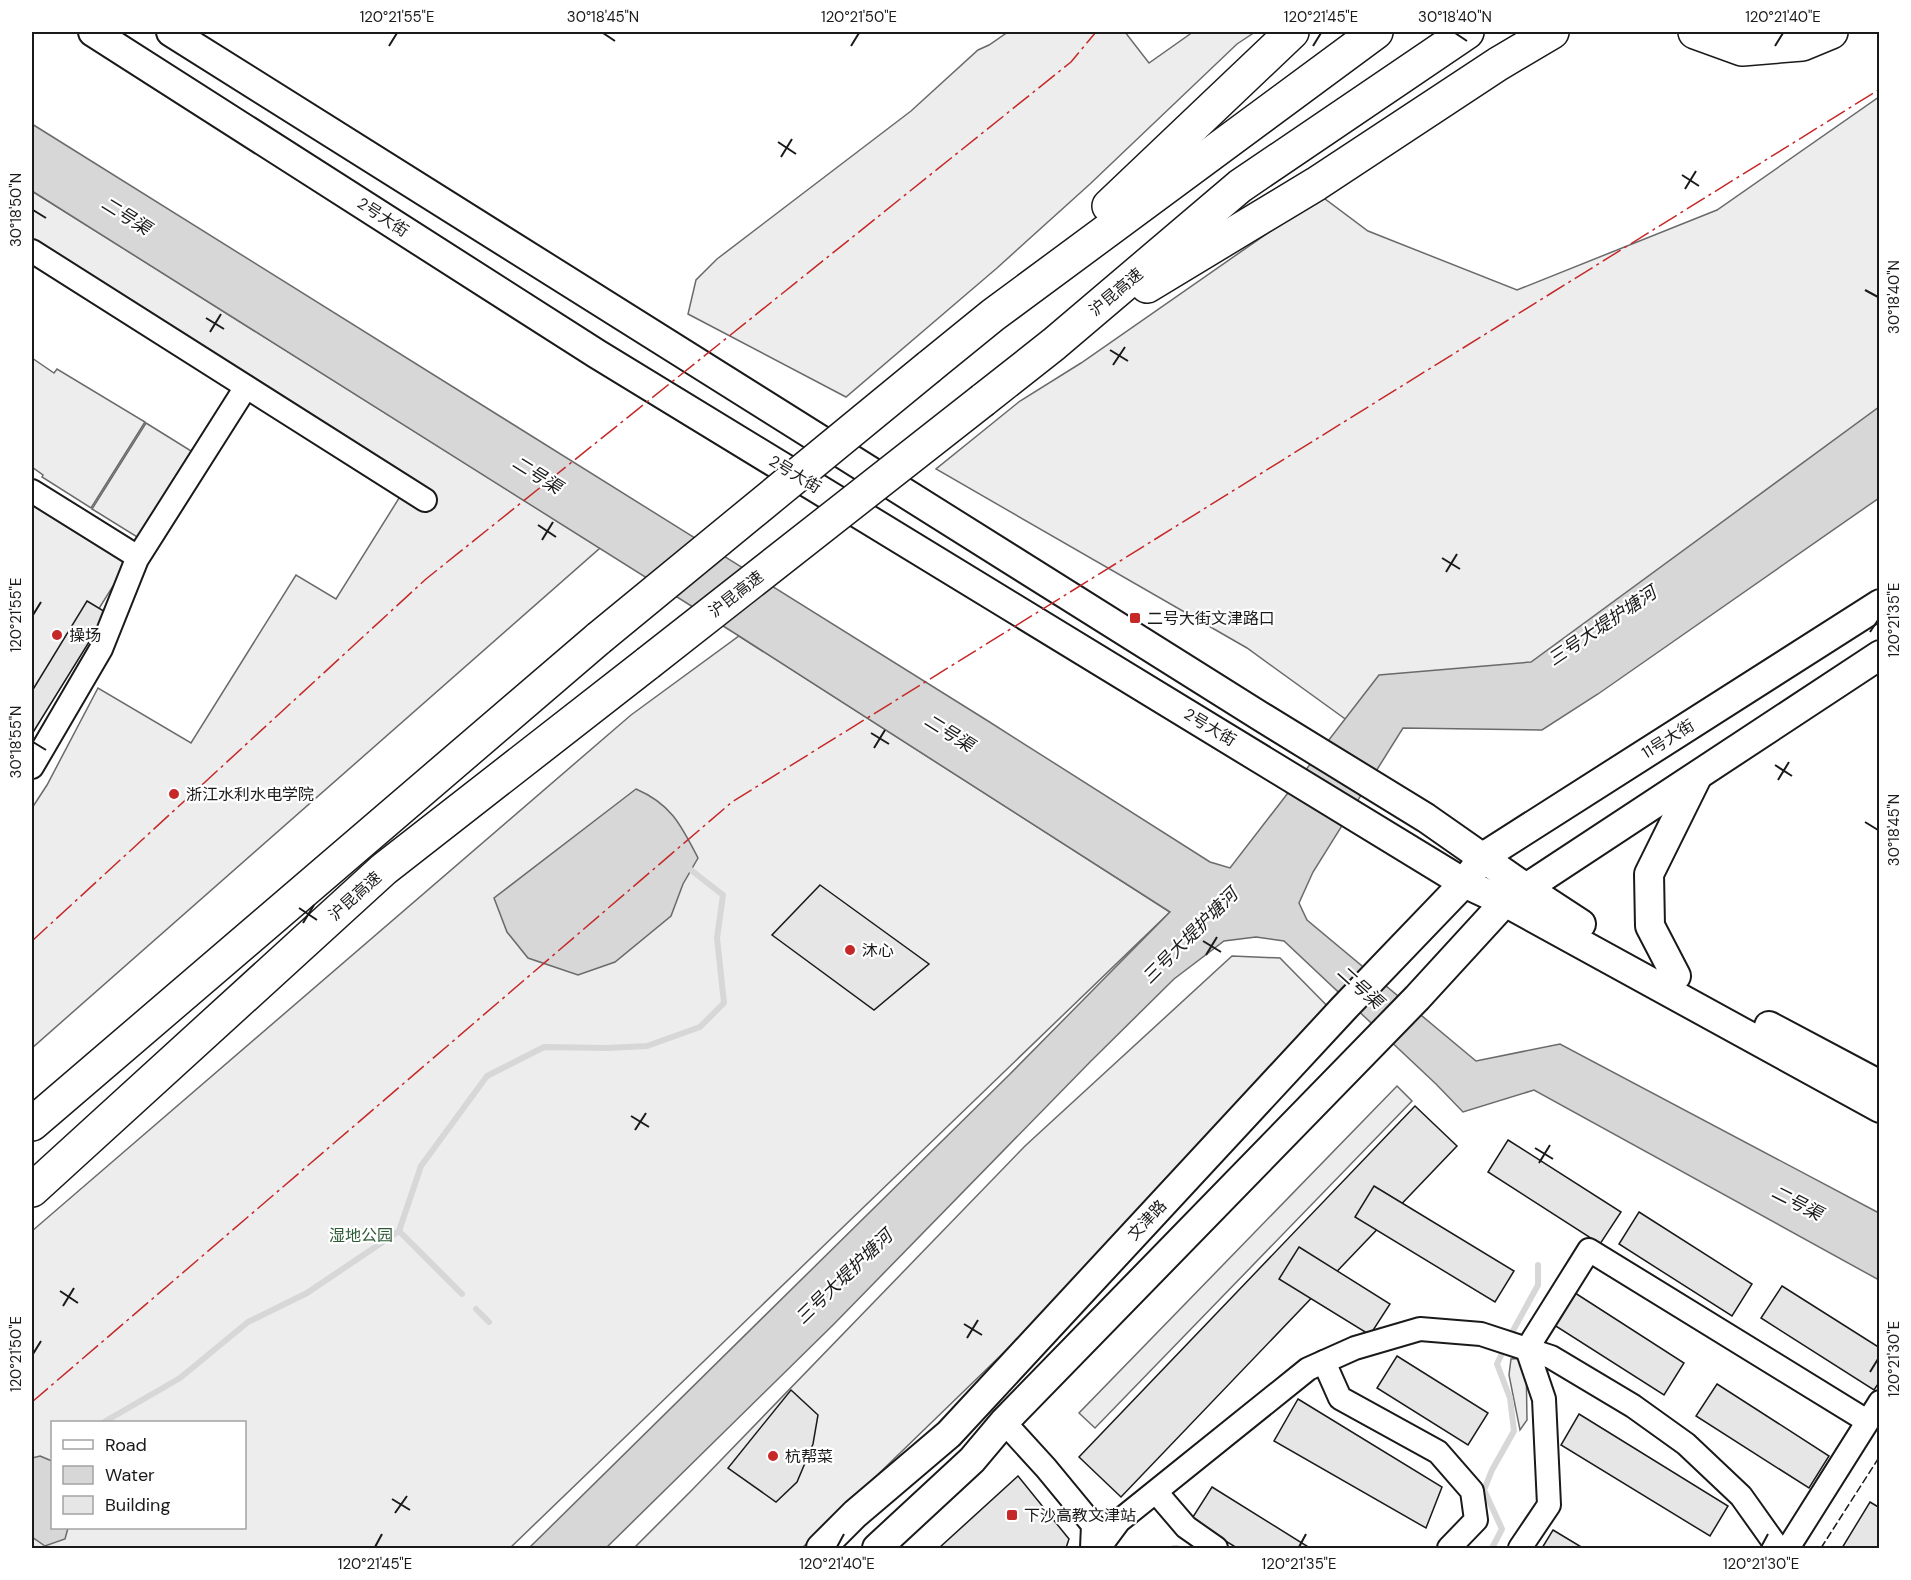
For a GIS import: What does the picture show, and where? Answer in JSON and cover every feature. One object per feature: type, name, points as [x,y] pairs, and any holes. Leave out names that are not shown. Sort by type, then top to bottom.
[{"type":"highway","points":[[993,315],[1292,32]]},
{"type":"highway","points":[[32,1124],[599,638],[993,315],[1376,32]]},
{"type":"highway","name":"沪昆高速","points":[[32,1190],[384,869],[1054,344],[1240,186],[1467,32]]},
{"type":"highway","points":[[1054,344],[1316,184],[1498,64],[1552,32]]},
{"type":"highway","points":[[1695,32],[1742,49],[1802,44],[1831,32]]},
{"type":"main road","name":"2号大街","points":[[93,32],[597,354],[1464,883],[1515,895]]},
{"type":"main road","points":[[171,32],[1291,736],[1426,818],[1483,857],[1515,895],[1880,1108]]},
{"type":"main road","name":"11号大街","points":[[1464,883],[1483,857],[1880,604]]},
{"type":"main road","points":[[877,1548],[972,1460],[1004,1422],[1515,895],[1880,655]]},
{"type":"main road","points":[[1676,976],[1650,926],[1649,874],[1698,775]]},
{"type":"main road","name":"文津路","points":[[821,1548],[855,1514],[948,1434],[1344,1008],[1464,883]]},
{"type":"main road","points":[[1515,895],[1598,934],[1880,1084]]},
{"type":"street","points":[[32,251],[425,500]]},
{"type":"street","points":[[32,767],[101,649],[137,560],[246,387]]},
{"type":"street","points":[[32,491],[133,554]]},
{"type":"street","points":[[1523,1348],[1589,1250],[1867,1421]]},
{"type":"street","points":[[1099,1548],[1119,1521],[1308,1369],[1355,1348],[1420,1329],[1481,1334],[1551,1357],[1623,1400],[1686,1444],[1741,1496],[1778,1548]]},
{"type":"street","points":[[1520,1548],[1550,1505],[1544,1399],[1523,1348]]},
{"type":"street","points":[[1324,1362],[1340,1398],[1438,1452],[1472,1491],[1476,1520],[1449,1548]]},
{"type":"street","points":[[1788,1548],[1880,1402]]},
{"type":"street","points":[[1004,1422],[1093,1525],[1092,1548]]},
{"type":"street","points":[[1156,1492],[1186,1527],[1216,1548]]},
{"type":"shaded area","points":[[1008,32],[1125,32],[1149,63],[1193,32],[1255,32],[1237,44],[1090,184],[997,268],[846,397],[688,314],[696,280],[717,259],[911,111],[978,50]]},
{"type":"shaded area","points":[[1879,97],[1879,453],[1548,703],[1355,726],[1247,648],[936,469],[1020,401],[1081,363],[1321,196],[1368,231],[1517,290],[1717,210]]},
{"type":"shaded area","points":[[32,191],[600,548],[32,1048],[32,808],[47,785],[98,688],[191,743],[296,575],[336,599],[406,487],[32,249]]},
{"type":"shaded area","points":[[32,358],[54,373],[57,369],[145,422],[91,508],[42,477],[43,475],[32,467]]},
{"type":"shaded area","points":[[146,423],[196,454],[142,540],[92,509]]},
{"type":"shaded area","name":"操场","points":[[32,491],[133,554],[32,716]]},
{"type":"shaded area","name":"湿地公园","points":[[739,636],[1170,912],[510,1548],[32,1548],[32,1231],[631,715]]},
{"type":"shaded area","points":[[1232,956],[1280,958],[1344,1023],[802,1548],[634,1548],[1025,1146]]},
{"type":"shaded area","points":[[1397,1086],[1412,1101],[1095,1428],[1079,1413]]},
{"type":"shaded area","points":[[1526,1358],[1527,1420],[1520,1430],[1509,1375],[1511,1359]]},
{"type":"water","points":[[32,124],[1210,862],[1230,868],[1379,675],[1531,662],[1879,407],[1879,498],[1598,694],[1542,730],[1403,728],[1313,872],[1299,903],[1307,920],[1476,1061],[1560,1044],[1879,1213],[1879,1280],[1534,1090],[1463,1112],[1284,941],[1256,937],[1224,941],[1174,979],[834,1324],[606,1548],[529,1548],[1009,1075],[1170,912],[739,636],[32,191]]},
{"type":"water","points":[[636,789],[658,801],[667,809],[686,835],[698,858],[683,884],[671,916],[615,962],[578,975],[528,958],[507,932],[494,898]]},
{"type":"water","points":[[40,1456],[51,1461],[51,1529],[68,1529],[65,1539],[45,1546],[32,1537],[32,1458]]},
{"type":"building","points":[[87,601],[107,613],[32,734],[32,691]]},
{"type":"building","name":"沐心","points":[[820,885],[929,964],[874,1010],[772,935]]},
{"type":"building","points":[[1415,1106],[1457,1146],[1121,1497],[1079,1457]]},
{"type":"building","points":[[1508,1140],[1621,1212],[1600,1244],[1488,1172]]},
{"type":"building","points":[[1374,1186],[1514,1271],[1495,1302],[1355,1217]]},
{"type":"building","points":[[1639,1212],[1752,1284],[1732,1316],[1619,1244]]},
{"type":"building","points":[[1299,1247],[1390,1304],[1370,1335],[1279,1279]]},
{"type":"building","points":[[1782,1286],[1880,1348],[1880,1381],[1874,1390],[1761,1318]]},
{"type":"building","points":[[1572,1291],[1684,1363],[1664,1395],[1551,1323]]},
{"type":"building","points":[[1397,1356],[1488,1413],[1468,1445],[1377,1388]]},
{"type":"building","points":[[1717,1384],[1829,1456],[1809,1488],[1696,1416]]},
{"type":"building","name":"杭帮菜","points":[[791,1390],[818,1415],[813,1444],[797,1482],[776,1502],[728,1468]]},
{"type":"building","points":[[1298,1399],[1442,1487],[1426,1528],[1274,1441]]},
{"type":"building","points":[[1579,1414],[1728,1506],[1710,1536],[1561,1445]]},
{"type":"building","name":"下沙高教文津站","points":[[1018,1476],[1069,1539],[1066,1548],[939,1548]]},
{"type":"building","points":[[1212,1487],[1310,1548],[1237,1548],[1191,1520]]},
{"type":"building","points":[[1870,1502],[1880,1508],[1880,1548],[1842,1548]]},
{"type":"building","points":[[1553,1530],[1583,1548],[1542,1548]]},
{"type":"waterway","points":[[106,1421],[180,1378],[248,1322],[307,1293],[399,1231],[421,1166],[487,1076],[544,1047],[647,1046],[700,1027],[724,1003],[717,938],[723,895],[691,870]]},
{"type":"waterway","points":[[399,1231],[462,1294]]},
{"type":"waterway","points":[[1509,1338],[1538,1285],[1538,1265]]},
{"type":"waterway","points":[[476,1309],[489,1322]]},
{"type":"waterway","points":[[1492,1548],[1502,1529],[1484,1490],[1492,1470],[1514,1431],[1510,1398],[1497,1364],[1505,1347]]},
{"type":"fence","points":[[1821,1548],[1880,1456]]},
{"type":"power","points":[[32,941],[426,579],[1071,62],[1096,32]]},
{"type":"power","points":[[32,1402],[732,802],[1880,89]]},
{"type":"place","name":"二号大街文津路口","points":[[1135,618]]},
{"type":"place","name":"操场","points":[[57,635]]},
{"type":"place","name":"浙江水利水电学院","points":[[174,794]]},
{"type":"place","name":"沐心","points":[[850,950]]},
{"type":"place","name":"杭帮菜","points":[[773,1456]]},
{"type":"place","name":"下沙高教文津站","points":[[1012,1515]]},
{"type":"water label","name":"二号渠","points":[[126,216]]},
{"type":"water label","name":"二号渠","points":[[537,475]]},
{"type":"water label","name":"三号大堤护塘河","points":[[1602,626]]},
{"type":"water label","name":"二号渠","points":[[949,733]]},
{"type":"water label","name":"三号大堤护塘河","points":[[1190,936]]},
{"type":"water label","name":"二号渠","points":[[1360,987]]},
{"type":"water label","name":"二号渠","points":[[1797,1203]]},
{"type":"water label","name":"三号大堤护塘河","points":[[844,1277]]}]
